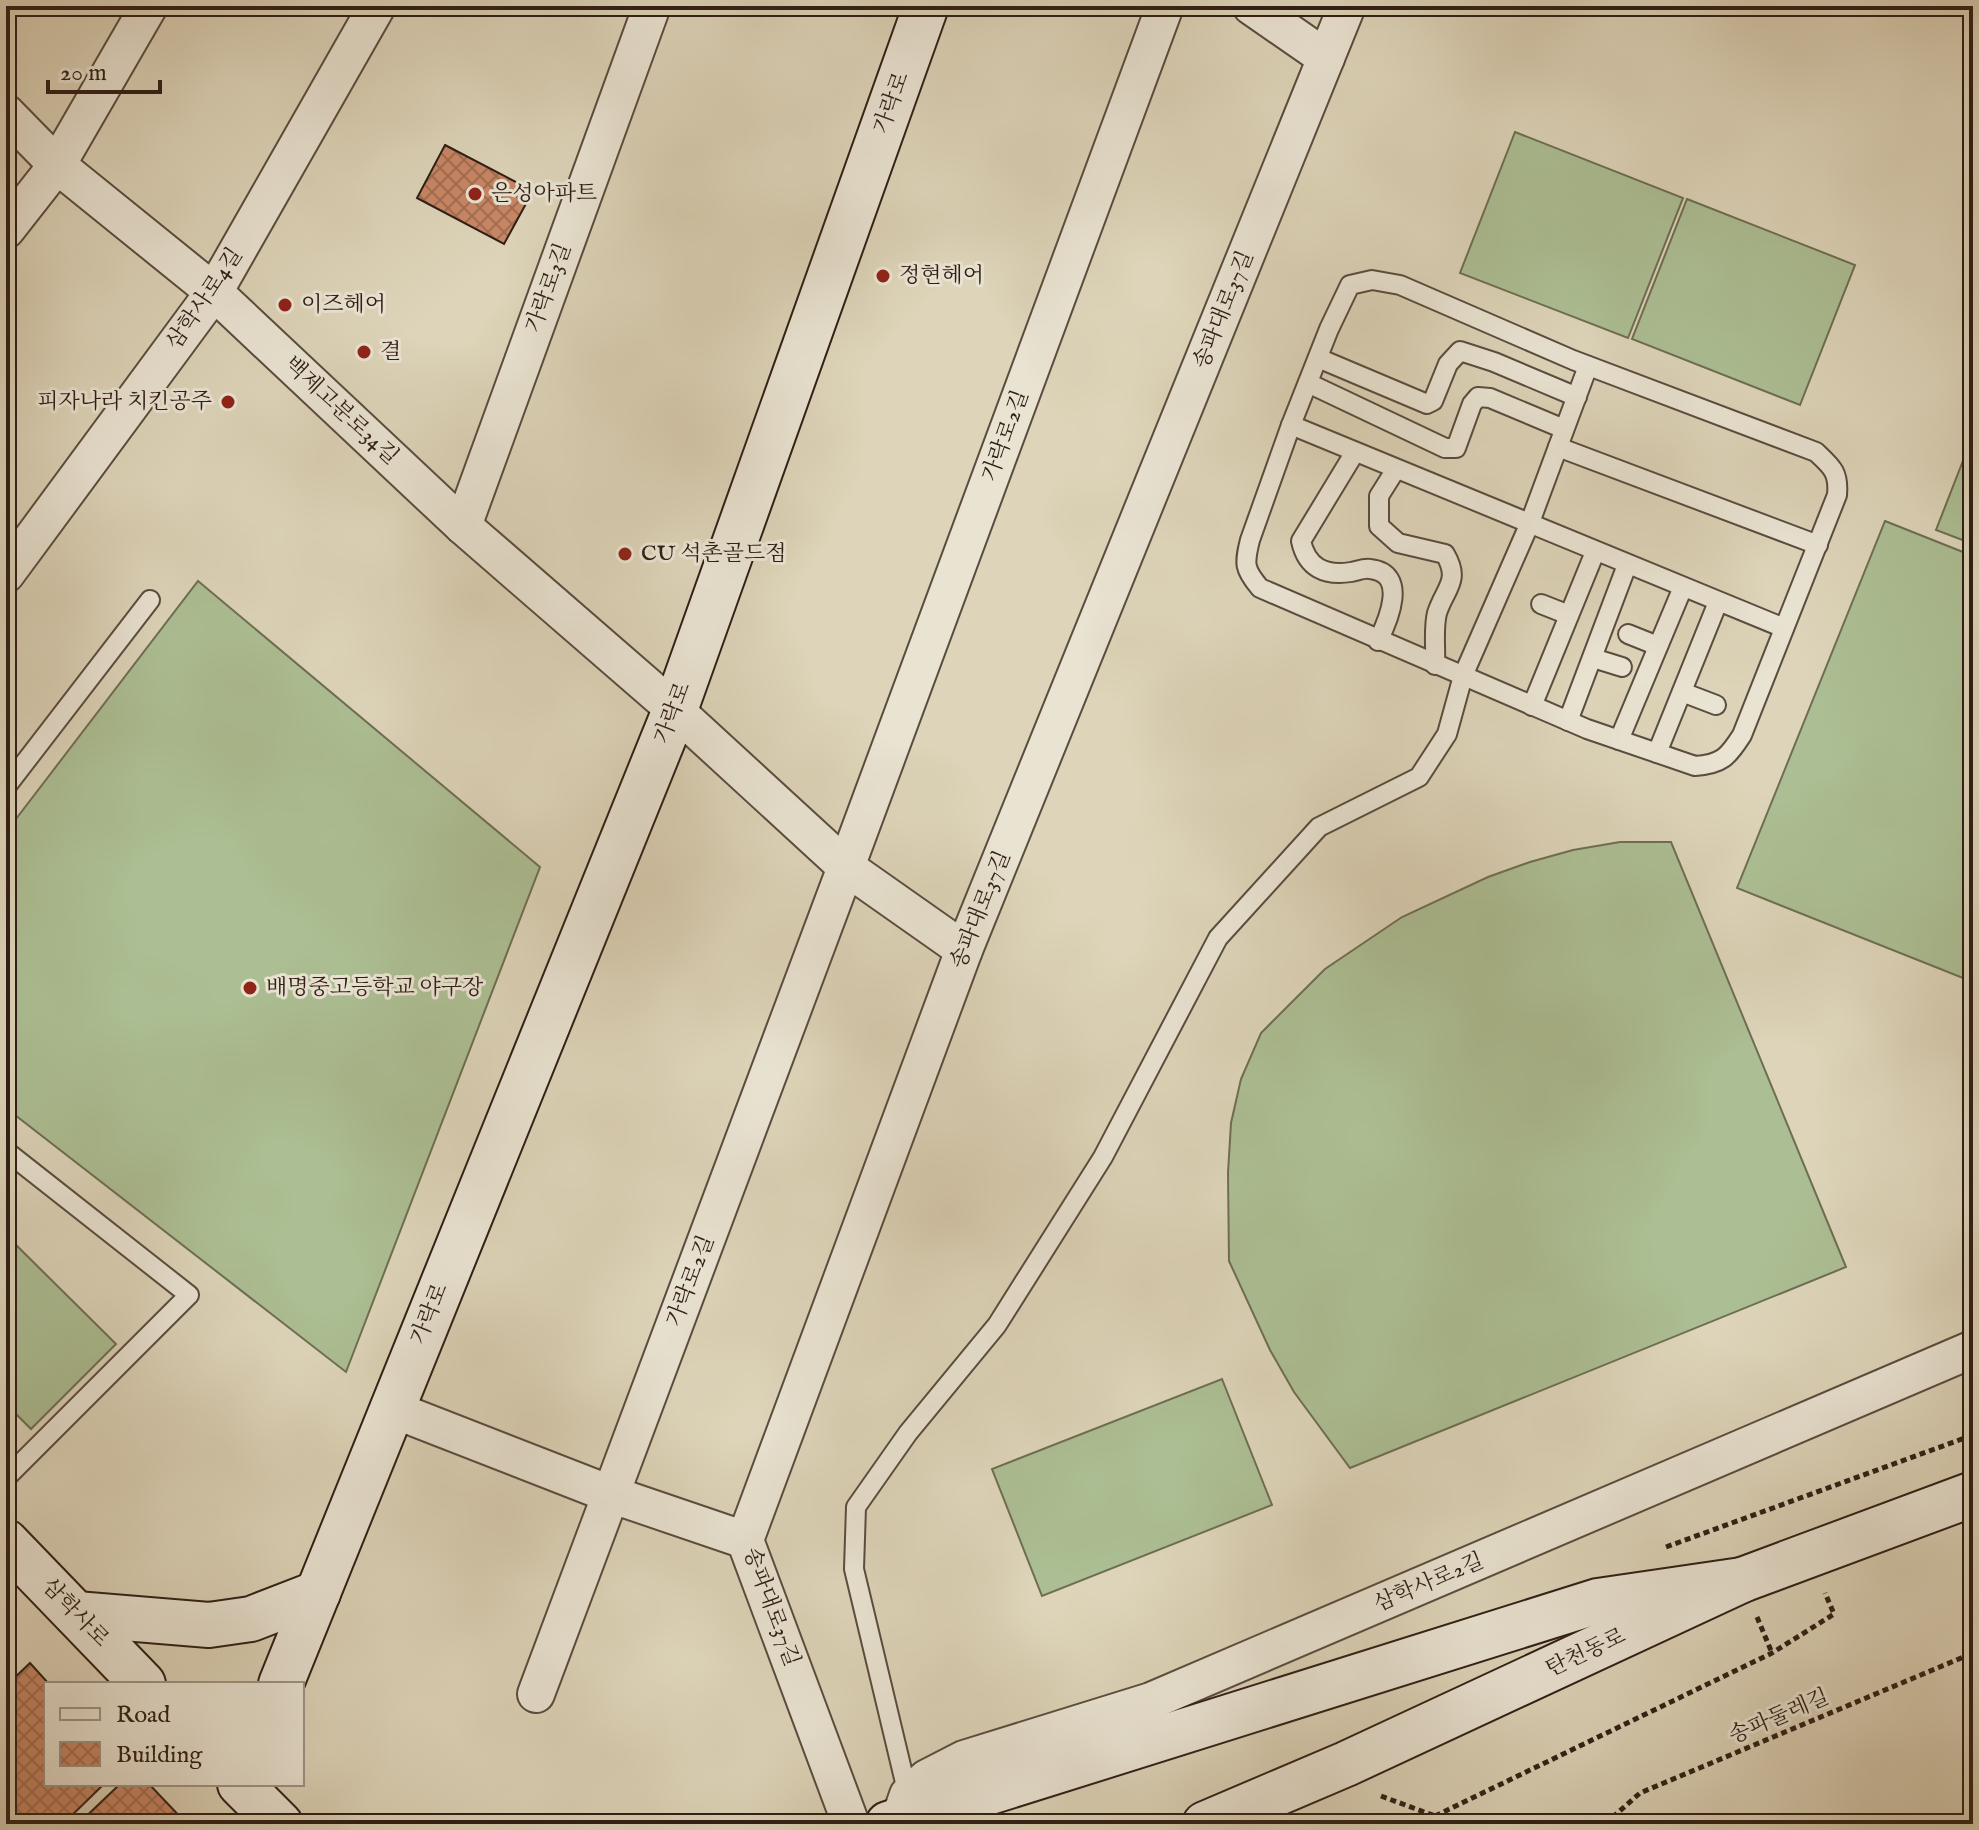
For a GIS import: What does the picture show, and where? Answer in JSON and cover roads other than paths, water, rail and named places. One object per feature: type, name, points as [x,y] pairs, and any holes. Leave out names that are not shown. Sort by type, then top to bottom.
[{"type":"street","points":[[6,230],[57,165],[149,6]]},
{"type":"street","name":"삼학사로4길","points":[[6,574],[214,292],[377,6]]},
{"type":"street","name":"가락로3길","points":[[463,526],[652,6]]},
{"type":"street","name":"가락로","points":[[282,1682],[675,710],[926,6]]},
{"type":"street","name":"가락로2길","points":[[536,1694],[1165,6]]},
{"type":"street","points":[[1251,6],[1326,58]]},
{"type":"street","name":"송파대로37길","points":[[851,1824],[745,1540],[964,950],[1347,6]]},
{"type":"street","name":"백제고분로34길","points":[[6,113],[57,165],[214,292],[463,526],[675,710]]},
{"type":"street","points":[[675,710],[846,867],[964,950]]},
{"type":"street","name":"삼학사로2길","points":[[898,1813],[927,1778],[964,1759],[1151,1701],[1973,1349]]},
{"type":"street","points":[[392,1409],[611,1494],[745,1540]]},
{"type":"street","name":"탄천동로","points":[[1205,1824],[1756,1596],[1973,1494]]},
{"type":"street","name":"삼학사로","points":[[6,1542],[141,1682]]},
{"type":"street","points":[[76,1614],[209,1625],[251,1619],[318,1593]]},
{"type":"street","points":[[898,1813],[1598,1601],[1756,1596]]},
{"type":"street","points":[[243,1786],[280,1824]]},
{"type":"lane","points":[[1372,280],[1400,285],[1588,366],[1816,452],[1832,467],[1838,480],[1837,495],[1742,735],[1729,757],[1710,765],[1695,766],[1568,721],[1260,588],[1248,575],[1245,562],[1250,540],[1291,425],[1350,285],[1372,280]]},
{"type":"lane","points":[[1318,358],[1427,404],[1433,401],[1448,364],[1460,351],[1577,397]]},
{"type":"lane","points":[[898,1813],[854,1569],[856,1507],[908,1433],[1005,1312],[1103,1157],[1218,938],[1319,827],[1419,777],[1447,734],[1463,676],[1529,525],[1588,366]]},
{"type":"lane","points":[[1308,383],[1445,448],[1456,448],[1472,404],[1478,397],[1490,398],[1564,429]]},
{"type":"lane","points":[[1291,425],[1784,628]]},
{"type":"lane","points":[[1558,447],[1818,545]]},
{"type":"lane","points":[[1355,452],[1301,541],[1304,556],[1317,569],[1331,574],[1369,569],[1382,573],[1391,583],[1394,598],[1390,616],[1378,641]]},
{"type":"lane","points":[[1396,469],[1379,496],[1379,526],[1398,543],[1445,554],[1453,568],[1451,583],[1437,615],[1435,665]]},
{"type":"lane","points":[[1532,706],[1595,552]]},
{"type":"lane","points":[[1568,721],[1627,565]]},
{"type":"lane","points":[[1619,740],[1683,587]]},
{"type":"lane","points":[[6,787],[150,600]]},
{"type":"lane","points":[[1657,753],[1718,602]]},
{"type":"lane","points":[[1541,604],[1569,615]]},
{"type":"lane","points":[[1628,634],[1658,646]]},
{"type":"lane","points":[[1593,658],[1622,667]]},
{"type":"lane","points":[[1682,692],[1716,705]]},
{"type":"lane","points":[[6,1151],[189,1295],[6,1478]]},
{"type":"place","name":"은성아파트","points":[[475,194]]},
{"type":"place","name":"정현헤어","points":[[883,276]]},
{"type":"place","name":"이즈헤어","points":[[285,305]]},
{"type":"place","name":"결","points":[[364,352]]},
{"type":"place","name":"피자나라 치킨공주","points":[[228,402]]},
{"type":"place","name":"CU 석촌골드점","points":[[625,554]]},
{"type":"place","name":"배명중고등학교 야구장","points":[[250,988]]}]
